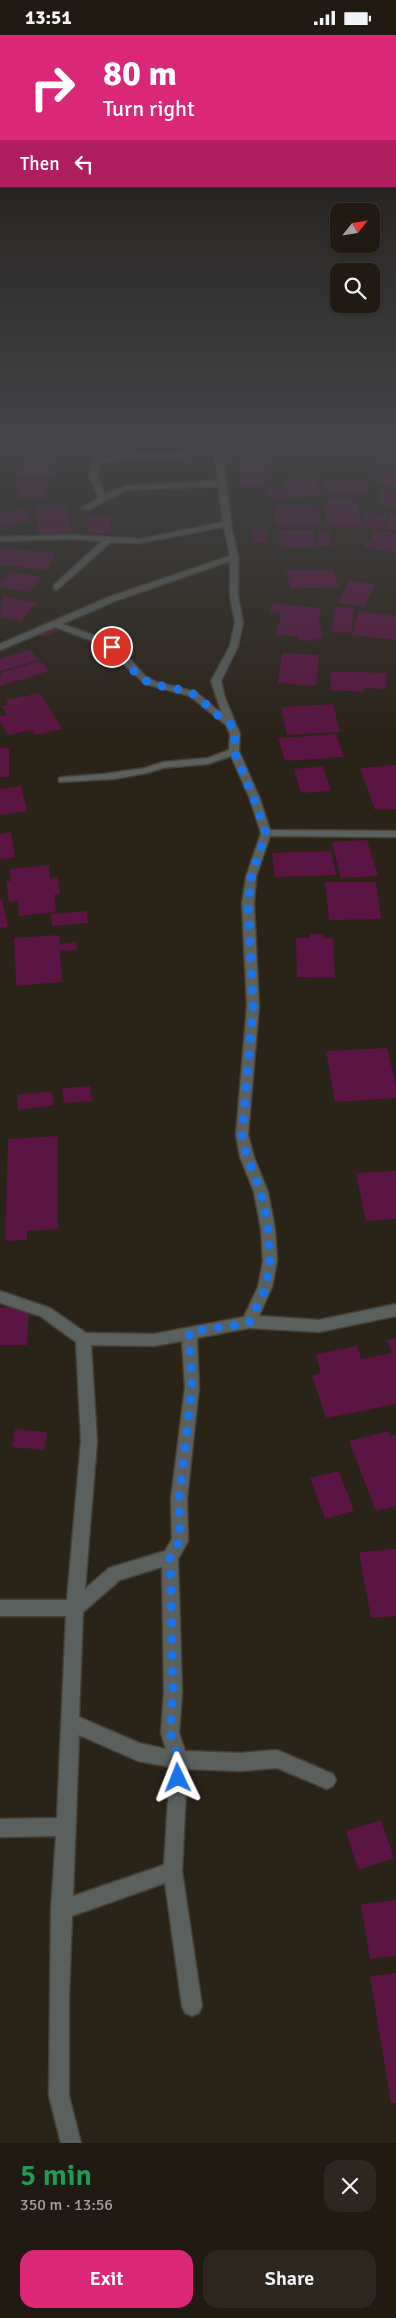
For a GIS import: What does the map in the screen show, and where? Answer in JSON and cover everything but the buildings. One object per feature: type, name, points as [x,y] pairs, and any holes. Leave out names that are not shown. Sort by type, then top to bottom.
[{"type":"street","points":[[57,587],[108,540]]},
{"type":"street","points":[[230,540],[234,557],[234,596],[239,622],[234,646],[216,681],[220,698],[235,734],[234,751],[266,833],[251,877],[248,904],[253,1006],[242,1135],[247,1157],[261,1192],[268,1229],[270,1261],[266,1287],[249,1323]]},
{"type":"street","points":[[0,647],[112,599],[234,557]]},
{"type":"street","points":[[56,624],[95,637],[112,647],[127,661],[136,674],[150,683],[192,693],[220,718],[230,723]]},
{"type":"street","points":[[63,781],[103,779],[149,770],[161,765],[205,762],[234,751]]},
{"type":"street","points":[[266,833],[396,834]]},
{"type":"street","points":[[0,1297],[46,1312],[83,1339],[154,1340],[189,1332],[249,1323],[319,1326],[365,1318],[396,1310]]},
{"type":"street","points":[[189,1332],[192,1387],[179,1499],[180,1541],[170,1557],[173,1691],[170,1733],[179,1760],[173,1871],[192,2007]]},
{"type":"street","points":[[70,2143],[59,2096],[61,1910],[75,1608],[89,1441],[83,1339]]},
{"type":"street","points":[[0,1608],[75,1608],[115,1574],[170,1557]]},
{"type":"street","points":[[70,1722],[138,1752],[179,1760],[240,1762],[277,1759],[327,1780]]},
{"type":"street","points":[[0,1828],[66,1827]]},
{"type":"street","points":[[61,1910],[173,1871]]},
{"type":"route","points":[[112,647],[127,661],[136,674],[150,683],[192,693],[220,718],[230,723],[235,734],[234,751],[266,833],[251,877],[248,904],[253,1006],[242,1135],[247,1157],[261,1192],[268,1229],[270,1261],[266,1287],[249,1323],[189,1332],[192,1387],[179,1499],[180,1541],[170,1557],[173,1691],[170,1733],[179,1760],[178,1778]]}]
